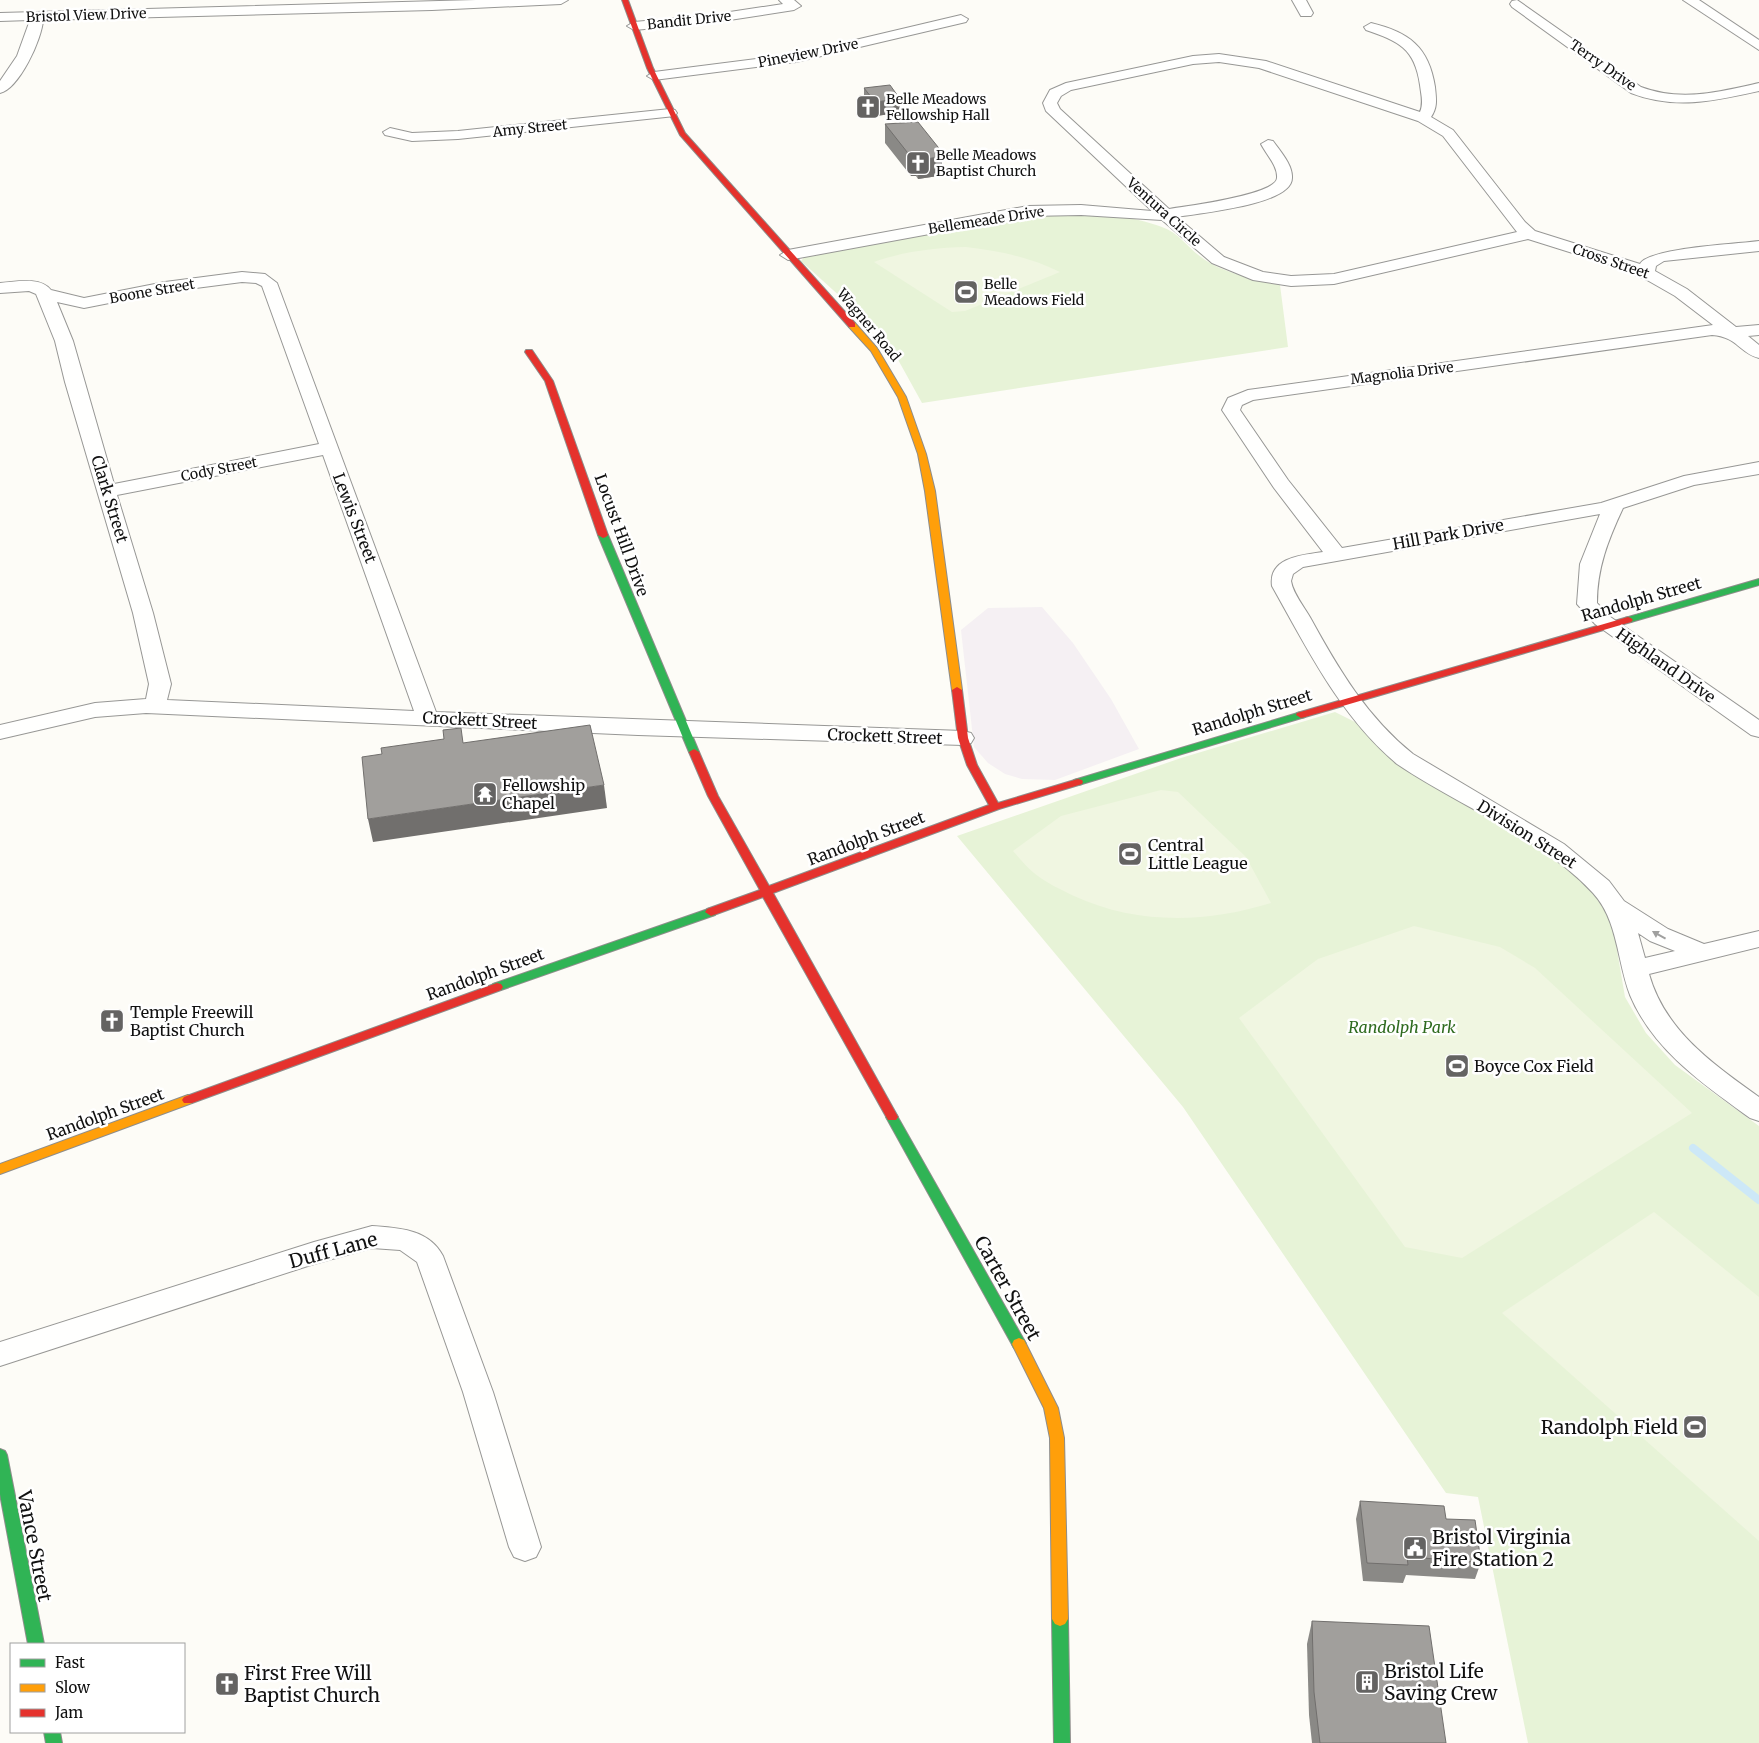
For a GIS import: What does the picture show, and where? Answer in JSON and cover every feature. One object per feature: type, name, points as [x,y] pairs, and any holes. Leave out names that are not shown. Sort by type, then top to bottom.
[{"type":"street","name":"Bristol View Drive","points":[[0,17],[561,0]]},
{"type":"street","name":"Wagner Road","points":[[625,0],[654,76],[670,113],[682,134],[874,350],[892,378],[913,425],[930,491],[963,738],[972,765],[995,807]]},
{"type":"street","name":"Bandit Drive","points":[[634,26],[794,6],[786,0]]},
{"type":"street","points":[[1299,0],[1306,13]]},
{"type":"street","points":[[1690,0],[1759,46]]},
{"type":"street","name":"Terry Drive","points":[[1517,4],[1636,90],[1645,94],[1668,100],[1686,101],[1759,87]]},
{"type":"street","points":[[0,89],[12,78],[35,29],[37,16]]},
{"type":"street","name":"Pineview Drive","points":[[654,76],[796,58],[961,19]]},
{"type":"street","points":[[1371,26],[1405,42],[1423,60],[1426,67],[1430,107],[1429,112],[1423,118]]},
{"type":"street","name":"Ventura Circle","points":[[1233,59],[1261,64],[1423,118],[1448,132],[1529,234],[1349,276],[1292,280],[1259,276],[1230,266],[1190,236],[1053,111],[1050,103],[1055,94],[1066,87],[1193,60],[1233,59]]},
{"type":"street","name":"Amy Street","points":[[390,132],[412,137],[458,135],[670,113]]},
{"type":"street","name":"Bellemeade Drive","points":[[788,255],[1028,211],[1059,210],[1150,216],[1262,197],[1280,187],[1285,180],[1286,174],[1268,144]]},
{"type":"street","name":"Cross Street","points":[[1529,234],[1608,257],[1646,272],[1676,290],[1759,353]]},
{"type":"street","points":[[1646,272],[1648,263],[1660,257],[1759,246]]},
{"type":"street","name":"Boone Street","points":[[0,288],[30,286],[42,290],[45,294],[66,300],[95,302],[165,286],[252,277],[269,283],[282,319]]},
{"type":"street","name":"Clark Street","points":[[45,294],[64,341],[143,614],[160,684],[155,707]]},
{"type":"street","name":"Lewis Street","points":[[282,319],[427,718]]},
{"type":"street","name":"Magnolia Drive","points":[[1336,554],[1309,522],[1245,432],[1231,410],[1234,402],[1248,395],[1327,382],[1712,330],[1759,330]]},
{"type":"street","name":"Locust Hill Drive","points":[[529,352],[549,381],[611,560],[713,796],[767,893]]},
{"type":"street","name":"Cody Street","points":[[108,491],[329,448]]},
{"type":"street","name":"Hill Park Drive","points":[[1349,700],[1282,586],[1280,578],[1283,572],[1298,562],[1614,506],[1691,480],[1759,468]]},
{"type":"street","name":"Highland Drive","points":[[1614,506],[1594,548],[1587,582],[1587,604],[1593,612],[1610,626],[1759,730]]},
{"type":"street","name":"Randolph Street","points":[[0,1169],[562,963],[767,893],[995,807],[1349,700],[1759,582]]},
{"type":"street","name":"Division Street","points":[[1349,700],[1357,714],[1381,739],[1406,759],[1548,844],[1581,868],[1602,889],[1616,907],[1625,926],[1635,969],[1644,996],[1656,1019],[1674,1041],[1701,1067],[1759,1111]]},
{"type":"street","name":"Crockett Street","points":[[0,732],[95,710],[155,707],[684,729],[963,738]]},
{"type":"street","name":"Carter Street","points":[[767,893],[1027,1358],[1051,1408],[1056,1438],[1062,1743]]},
{"type":"street","points":[[1616,907],[1659,935],[1704,954]]},
{"type":"street","points":[[1635,969],[1704,954],[1759,939]]},
{"type":"street","name":"Duff Lane","points":[[0,1354],[331,1248],[372,1237],[404,1239],[418,1246],[428,1256],[478,1392],[525,1547]]},
{"type":"street","name":"Vance Street","points":[[0,1455],[36,1643]]},
{"type":"shaded area","points":[[1042,607],[1073,643],[1111,699],[1139,749],[1055,780],[1022,779],[1005,774],[988,763],[974,747],[961,630],[988,608]]},
{"type":"green space","points":[[1037,214],[1116,216],[1147,222],[1162,227],[1178,236],[1201,257],[1219,268],[1280,285],[1288,347],[922,403],[886,338],[801,261],[806,255]]},
{"type":"green space","name":"Belle Meadows Field","points":[[966,247],[1014,255],[1060,272],[965,311],[952,312],[874,262],[920,251]]},
{"type":"green space","name":"Randolph Park","points":[[1335,712],[1355,722],[1389,754],[1542,847],[1564,863],[1594,892],[1612,921],[1625,997],[1646,1033],[1675,1065],[1759,1126],[1759,1743],[1528,1743],[1478,1497],[1446,1493],[1183,1107],[957,836],[1181,758]]},
{"type":"green space","name":"Central Little League","points":[[1161,790],[1178,792],[1246,857],[1271,903],[1246,910],[1197,917],[1172,918],[1122,912],[1074,896],[1048,883],[1031,871],[1013,851],[1061,816]]},
{"type":"green space","name":"Boyce Cox Field","points":[[1414,926],[1500,947],[1535,968],[1692,1113],[1462,1258],[1405,1247],[1239,1018],[1318,959]]},
{"type":"green space","name":"Randolph Field","points":[[1654,1212],[1759,1297],[1759,1541],[1502,1313]]},
{"type":"building","points":[[890,85],[900,99],[875,102],[864,88]]},
{"type":"building","points":[[918,122],[942,152],[935,152],[939,157],[919,160],[916,157],[911,157],[885,124]]},
{"type":"building","name":"Fellowship Chapel","points":[[590,725],[604,785],[368,819],[362,757],[382,754],[381,748],[444,739],[443,730],[461,728],[463,743]]},
{"type":"building","name":"Bristol Virginia Fire Station 2","points":[[1360,1501],[1444,1506],[1446,1519],[1475,1520],[1481,1562],[1407,1557],[1408,1565],[1367,1563]]},
{"type":"building","name":"Bristol Life Saving Crew","points":[[1312,1621],[1429,1626],[1446,1743],[1320,1743],[1314,1692]]},
{"type":"waterway","points":[[1693,1148],[1759,1200]]},
{"type":"traffic: fast","points":[[603,535],[694,752]]},
{"type":"traffic: fast","points":[[1628,620],[1759,582]]},
{"type":"traffic: fast","points":[[1078,782],[1301,715]]},
{"type":"traffic: fast","points":[[497,987],[711,912]]},
{"type":"traffic: fast","points":[[892,1117],[1019,1344]]},
{"type":"traffic: fast","points":[[0,1455],[36,1643]]},
{"type":"traffic: fast","points":[[1060,1619],[1062,1743]]},
{"type":"traffic: fast","points":[[52,1733],[54,1743]]},
{"type":"traffic: slow","points":[[852,325],[874,350],[902,397],[922,454],[930,491],[957,690]]},
{"type":"traffic: slow","points":[[0,1169],[188,1100]]},
{"type":"traffic: slow","points":[[1019,1344],[1051,1408],[1057,1438],[1060,1619]]},
{"type":"traffic: jam","points":[[625,0],[650,68],[682,134],[852,325]]},
{"type":"traffic: jam","points":[[529,352],[549,381],[603,535]]},
{"type":"traffic: jam","points":[[1301,715],[1628,620]]},
{"type":"traffic: jam","points":[[957,690],[963,738],[972,765],[995,807]]},
{"type":"traffic: jam","points":[[694,752],[713,796],[892,1117]]},
{"type":"traffic: jam","points":[[711,912],[995,807],[1078,782]]},
{"type":"traffic: jam","points":[[188,1100],[497,987]]},
{"type":"place","name":"Belle Meadows Fellowship Hall","points":[[868,107]]},
{"type":"place","name":"Belle Meadows Baptist Church","points":[[918,163]]},
{"type":"place","name":"Belle Meadows Field","points":[[966,292]]},
{"type":"place","name":"Fellowship Chapel","points":[[485,794]]},
{"type":"place","name":"Central Little League","points":[[1130,854]]},
{"type":"place","name":"Temple Freewill Baptist Church","points":[[112,1021]]},
{"type":"place","name":"Boyce Cox Field","points":[[1457,1066]]},
{"type":"place","name":"Randolph Field","points":[[1695,1427]]},
{"type":"place","name":"Bristol Virginia Fire Station 2","points":[[1415,1548]]},
{"type":"place","name":"Bristol Life Saving Crew","points":[[1367,1682]]},
{"type":"place","name":"First Free Will Baptist Church","points":[[227,1684]]}]
